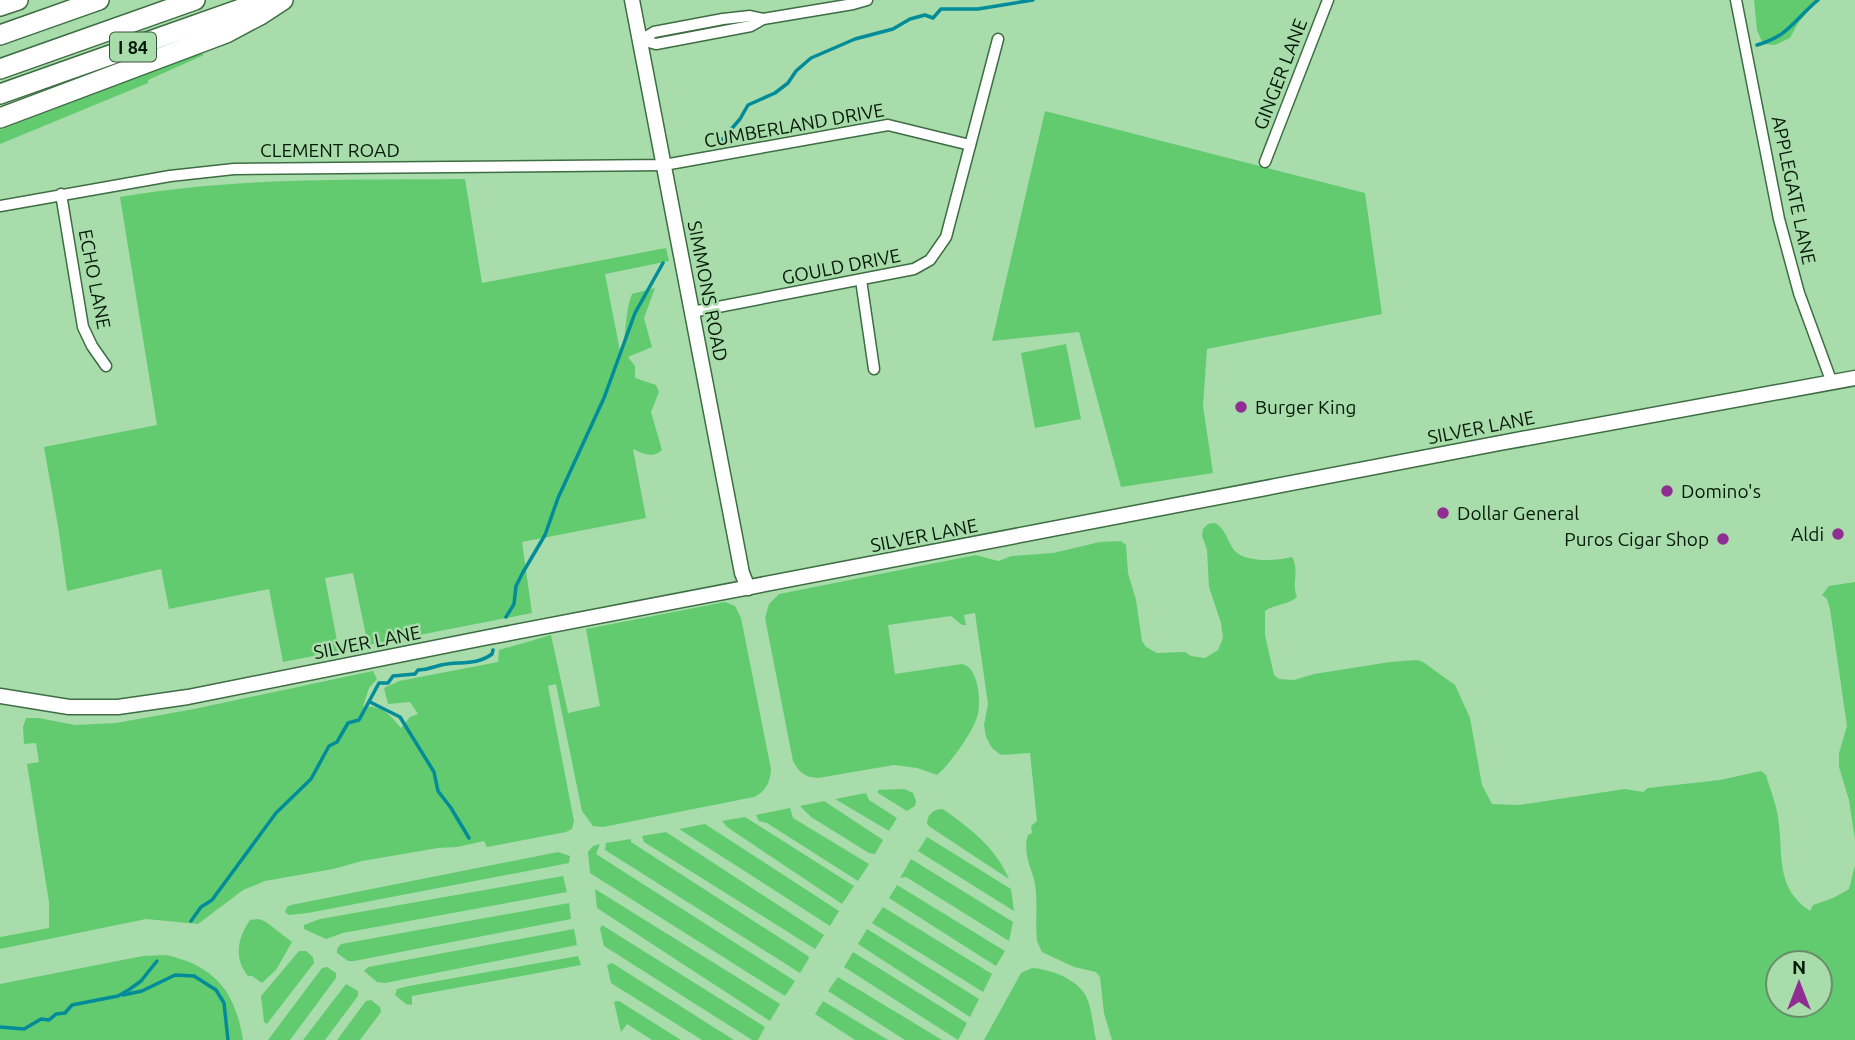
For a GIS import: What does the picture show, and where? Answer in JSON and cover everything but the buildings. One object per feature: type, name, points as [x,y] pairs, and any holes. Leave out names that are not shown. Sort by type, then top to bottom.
[{"type":"highway","points":[[0,6],[18,0]]},
{"type":"highway","points":[[0,35],[99,0]]},
{"type":"highway","points":[[0,57],[162,0]]},
{"type":"highway","points":[[0,69],[195,0]]},
{"type":"highway","name":"I 84","points":[[0,94],[266,0]]},
{"type":"highway","points":[[0,118],[226,33],[283,0]]},
{"type":"main road","name":"SIMMONS ROAD","points":[[632,0],[742,573],[748,588]]},
{"type":"main road","name":"SILVER LANE","points":[[0,696],[69,707],[118,707],[177,699],[1500,443],[1855,378]]},
{"type":"street","points":[[641,40],[656,44],[741,22],[751,26],[763,19],[867,0]]},
{"type":"street","name":"GINGER LANE","points":[[1265,162],[1328,0]]},
{"type":"street","name":"APPLEGATE LANE","points":[[1736,0],[1779,219],[1799,293],[1832,383]]},
{"type":"street","name":"GOULD DRIVE","points":[[692,312],[861,281],[914,269],[930,260],[946,237],[998,39]]},
{"type":"street","name":"CUMBERLAND DRIVE","points":[[664,165],[888,125],[970,145]]},
{"type":"street","name":"CLEMENT ROAD","points":[[0,206],[170,176],[234,169],[664,165]]},
{"type":"street","name":"ECHO LANE","points":[[61,194],[83,327],[106,366]]},
{"type":"street","points":[[861,281],[874,369]]},
{"type":"green space","points":[[1754,0],[1818,0],[1798,23],[1790,38],[1775,45],[1763,44],[1757,30]]},
{"type":"green space","points":[[200,53],[204,55],[148,80],[148,83],[0,144],[0,130]]},
{"type":"green space","points":[[1045,111],[1365,193],[1382,314],[1207,349],[1203,406],[1213,473],[1121,487],[1079,332],[992,341]]},
{"type":"green space","points":[[465,179],[482,283],[666,248],[669,261],[605,274],[620,351],[632,294],[655,288],[644,318],[652,347],[628,357],[635,366],[635,378],[656,385],[659,392],[651,412],[662,450],[651,455],[633,449],[646,518],[522,542],[532,613],[368,645],[353,573],[325,578],[339,651],[283,662],[269,589],[169,609],[161,569],[67,591],[44,447],[157,425],[120,197],[249,183]]},
{"type":"green space","points":[[1066,344],[1081,419],[1035,428],[1021,353]]},
{"type":"green space","points":[[1215,523],[1224,532],[1234,550],[1245,557],[1270,560],[1292,557],[1296,572],[1297,597],[1265,611],[1265,635],[1274,675],[1279,679],[1294,680],[1314,674],[1417,660],[1455,685],[1470,718],[1482,785],[1492,804],[1519,805],[1625,789],[1643,792],[1648,788],[1720,780],[1761,771],[1766,775],[1777,812],[1786,880],[1799,902],[1810,911],[1813,905],[1849,889],[1855,865],[1855,1040],[1112,1040],[1104,1013],[1100,977],[1096,972],[1074,967],[1042,952],[1037,941],[1036,891],[1026,848],[1028,835],[1032,833],[1031,826],[1037,821],[1030,753],[1001,755],[992,748],[986,737],[984,725],[988,704],[975,613],[964,615],[966,625],[951,616],[888,625],[895,674],[962,664],[971,670],[976,680],[979,701],[976,721],[961,747],[937,775],[917,768],[894,765],[818,778],[803,774],[795,765],[765,618],[769,604],[779,594],[976,555],[998,561],[1012,556],[1053,553],[1100,542],[1121,541],[1126,545],[1128,573],[1136,600],[1142,641],[1146,647],[1157,653],[1185,652],[1191,656],[1205,658],[1218,650],[1223,638],[1209,587],[1203,529],[1208,524]]},
{"type":"green space","points":[[1855,582],[1855,840],[1849,800],[1839,767],[1839,753],[1847,726],[1830,609],[1827,599],[1822,595],[1829,586]]},
{"type":"green space","points":[[725,602],[735,606],[741,618],[771,769],[767,786],[754,797],[603,827],[593,826],[582,811],[556,684],[548,686],[574,821],[572,829],[566,832],[487,847],[484,841],[438,848],[265,881],[243,890],[198,924],[146,919],[0,949],[0,937],[49,928],[49,902],[27,764],[39,762],[36,743],[24,744],[23,727],[26,718],[75,725],[116,723],[373,671],[377,679],[369,688],[363,707],[375,707],[385,712],[401,728],[410,717],[418,714],[410,702],[388,704],[384,688],[399,681],[498,662],[499,650],[551,635],[568,713],[600,706],[586,629]]},
{"type":"green space","points":[[904,789],[913,793],[916,801],[915,806],[907,811],[878,793],[878,790]]},
{"type":"green space","points":[[866,793],[869,800],[897,818],[889,831],[835,799]]},
{"type":"green space","points":[[824,801],[883,840],[875,854],[869,853],[811,817],[800,806]]},
{"type":"green space","points":[[790,808],[793,818],[869,864],[858,881],[767,823],[759,821],[756,815]]},
{"type":"green space","points":[[943,809],[989,848],[1009,879],[927,824],[931,813]]},
{"type":"green space","points":[[745,817],[854,886],[842,904],[722,821]]},
{"type":"green space","points":[[705,824],[839,911],[830,926],[679,829]]},
{"type":"green space","points":[[666,832],[824,935],[815,949],[644,842],[642,836]]},
{"type":"green space","points":[[927,837],[1011,889],[1014,911],[918,851]]},
{"type":"green space","points":[[631,839],[631,842],[808,956],[800,973],[605,850],[606,843]]},
{"type":"green space","points":[[600,844],[596,854],[795,981],[785,996],[590,873],[588,852],[593,846]]},
{"type":"green space","points":[[558,852],[570,856],[569,863],[308,913],[289,915],[285,912],[291,905]]},
{"type":"green space","points":[[911,859],[1013,922],[1009,941],[906,877],[900,878]]},
{"type":"green space","points":[[563,876],[567,892],[343,933],[326,939],[304,929],[304,925],[320,919]]},
{"type":"green space","points":[[897,885],[1005,951],[996,966],[889,898]]},
{"type":"green space","points":[[595,889],[780,1004],[770,1021],[597,908]]},
{"type":"green space","points":[[569,903],[571,919],[354,961],[348,961],[337,953],[341,944]]},
{"type":"green space","points":[[883,907],[992,974],[983,992],[872,923]]},
{"type":"green space","points":[[259,919],[292,942],[276,970],[262,983],[248,976],[239,955],[240,940],[246,927],[250,920]]},
{"type":"green space","points":[[602,925],[765,1027],[758,1040],[752,1040],[604,946],[600,929]]},
{"type":"green space","points":[[574,929],[577,945],[385,983],[377,982],[364,971],[368,967]]},
{"type":"green space","points":[[867,929],[979,999],[970,1017],[858,944]]},
{"type":"green space","points":[[299,951],[306,951],[313,957],[314,963],[267,1024],[264,1022],[261,996]]},
{"type":"green space","points":[[853,952],[967,1023],[958,1040],[844,967]]},
{"type":"green space","points":[[166,955],[198,966],[220,983],[234,1008],[243,1040],[0,1040],[0,984],[143,956]]},
{"type":"green space","points":[[578,956],[581,965],[412,996],[412,1005],[406,1004],[395,995],[397,989],[409,986]]},
{"type":"green space","points":[[612,963],[734,1040],[702,1040],[611,983],[607,965]]},
{"type":"green space","points":[[327,967],[336,973],[336,978],[290,1040],[268,1040],[322,968]]},
{"type":"green space","points":[[1032,968],[1062,976],[1082,990],[1090,1006],[1096,1040],[984,1040],[1021,973]]},
{"type":"green space","points":[[838,977],[942,1040],[905,1040],[828,991]]},
{"type":"green space","points":[[346,984],[358,991],[358,996],[325,1040],[303,1040]]},
{"type":"green space","points":[[371,1000],[380,1007],[381,1012],[360,1040],[337,1040],[366,1001]]},
{"type":"green space","points":[[619,1001],[681,1040],[652,1040],[627,1024],[621,1032],[614,1002]]},
{"type":"green space","points":[[823,1001],[888,1040],[855,1040],[815,1014]]},
{"type":"waterway","points":[[721,141],[748,105],[775,93],[811,58],[855,39],[893,29],[910,19],[925,15],[933,18],[941,9],[978,9],[1033,0]]},
{"type":"waterway","points":[[1757,45],[1784,32],[1818,0]]},
{"type":"waterway","points":[[506,617],[514,604],[516,586],[545,535],[558,498],[604,398],[635,313],[663,263]]},
{"type":"waterway","points":[[191,921],[201,907],[212,900],[276,813],[311,779],[329,746],[337,742],[348,723],[359,720],[379,683],[388,683],[393,676],[415,674],[418,670],[480,660],[492,654],[493,650]]},
{"type":"waterway","points":[[370,702],[400,717],[434,772],[438,791],[469,838]]},
{"type":"waterway","points":[[0,1027],[24,1029],[41,1019],[49,1020],[56,1014],[65,1013],[72,1005],[118,996],[141,981],[157,961]]},
{"type":"waterway","points":[[123,995],[142,991],[175,975],[194,976],[216,990],[224,1003],[228,1040]]},
{"type":"place","name":"Burger King","points":[[1241,407]]},
{"type":"place","name":"Domino's","points":[[1667,491]]},
{"type":"place","name":"Dollar General","points":[[1443,513]]},
{"type":"place","name":"Aldi","points":[[1838,534]]},
{"type":"place","name":"Puros Cigar Shop","points":[[1723,539]]}]
